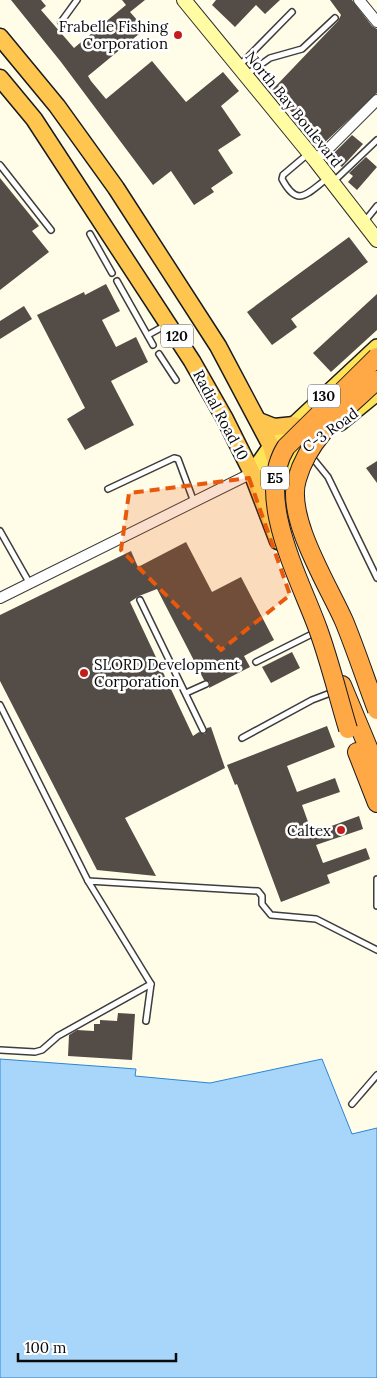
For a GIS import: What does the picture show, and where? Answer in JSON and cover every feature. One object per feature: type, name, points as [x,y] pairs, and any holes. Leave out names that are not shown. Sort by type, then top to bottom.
[{"type":"highway","name":"Radial Road 10","points":[[0,37],[57,106],[116,188],[218,346],[271,446],[290,509],[377,704]]},
{"type":"highway","name":"Radial Road 10","points":[[0,78],[34,119],[169,323],[225,419],[252,473],[317,632],[336,691],[377,780]]},
{"type":"highway","name":"E5","points":[[317,632],[279,523],[275,501],[277,468],[286,447],[377,357]]},
{"type":"highway","name":"E5","points":[[377,380],[316,439],[304,460],[295,486],[296,511],[299,522],[344,622],[377,704]]},
{"type":"highway","points":[[259,421],[274,427],[294,425]]},
{"type":"highway","points":[[290,509],[295,469],[304,449]]},
{"type":"highway","points":[[317,632],[377,780]]},
{"type":"highway","points":[[317,632],[348,729],[377,803]]},
{"type":"main road","name":"North Bay Boulevard","points":[[184,0],[312,156],[377,240]]},
{"type":"main road","name":"C-3 Road","points":[[252,473],[271,446],[377,347]]},
{"type":"main road","name":"C-3 Road","points":[[252,473],[278,469],[367,403],[377,393]]},
{"type":"street","points":[[359,0],[377,22]]},
{"type":"street","points":[[312,156],[331,146],[377,100]]},
{"type":"street","points":[[0,598],[252,473]]},
{"type":"lane","points":[[61,22],[77,0]]},
{"type":"lane","points":[[242,71],[292,12]]},
{"type":"lane","points":[[242,71],[270,58],[302,49],[335,18]]},
{"type":"lane","points":[[312,156],[283,175],[282,179],[290,193],[304,196],[330,180],[377,140]]},
{"type":"lane","points":[[0,165],[51,230]]},
{"type":"lane","points":[[364,223],[377,206]]},
{"type":"lane","points":[[90,234],[112,273]]},
{"type":"lane","points":[[117,281],[154,345]]},
{"type":"lane","points":[[148,336],[169,323]]},
{"type":"lane","points":[[159,354],[176,380]]},
{"type":"lane","points":[[304,449],[328,477],[377,578]]},
{"type":"lane","points":[[108,490],[174,458],[178,459],[194,503]]},
{"type":"lane","points":[[0,532],[30,584]]},
{"type":"lane","points":[[140,600],[204,730]]},
{"type":"lane","points":[[256,662],[317,632]]},
{"type":"lane","points":[[186,693],[206,684]]},
{"type":"lane","points":[[242,738],[312,700],[336,691]]},
{"type":"lane","points":[[0,705],[88,881],[151,984],[146,1021]]},
{"type":"lane","points":[[377,879],[377,906]]},
{"type":"lane","points":[[88,881],[258,892],[262,896],[262,904],[271,916],[316,920],[377,950]]},
{"type":"lane","points":[[0,1050],[35,1052],[42,1050],[58,1036],[151,984]]},
{"type":"lane","points":[[352,1104],[377,1075]]},
{"type":"highlighted area","points":[[249,478],[290,595],[221,650],[121,550],[129,493]]},
{"type":"water","points":[[0,1059],[136,1069],[135,1076],[210,1083],[322,1059],[352,1134],[377,1128],[377,1378],[0,1378]]},
{"type":"building","points":[[11,0],[41,0],[46,6],[41,10],[74,48],[126,5],[122,0],[145,0],[130,12],[145,29],[88,76],[106,99],[152,61],[186,102],[223,72],[239,91],[221,106],[241,135],[218,150],[233,173],[211,188],[214,192],[194,205],[171,171],[153,185],[61,62]]},
{"type":"building","points":[[216,0],[280,0],[265,14],[256,5],[235,27],[212,5]]},
{"type":"building","points":[[330,0],[352,0],[372,26],[377,29],[377,93],[322,145],[296,123],[297,118],[272,90],[338,21],[341,15]]},
{"type":"building","points":[[352,135],[363,144],[342,167],[330,157]]},
{"type":"building","points":[[366,157],[377,167],[357,190],[348,182],[353,176],[349,173]]},
{"type":"building","points":[[0,178],[39,226],[32,231],[49,252],[0,290]]},
{"type":"building","points":[[349,237],[368,262],[291,319],[297,327],[272,345],[247,312]]},
{"type":"building","points":[[106,284],[120,311],[102,320],[116,347],[136,337],[148,362],[111,381],[134,425],[85,450],[67,419],[85,408],[37,315],[84,292],[85,295]]},
{"type":"building","points":[[377,294],[377,330],[331,372],[313,353]]},
{"type":"building","points":[[24,306],[32,319],[0,339],[0,321]]},
{"type":"building","points":[[377,461],[377,483],[366,468]]},
{"type":"building","points":[[186,542],[212,592],[241,577],[274,640],[244,656],[250,667],[209,688],[210,682],[204,680],[157,589],[139,596],[130,602],[193,736],[199,732],[205,734],[207,728],[211,727],[225,768],[125,818],[156,876],[97,870],[0,681],[0,615],[131,551],[138,567]]},
{"type":"building","points":[[292,652],[300,668],[271,683],[262,667]]},
{"type":"building","points":[[327,726],[335,747],[287,766],[297,792],[335,778],[340,792],[302,805],[312,833],[359,816],[363,829],[316,845],[323,863],[366,848],[370,859],[327,875],[330,883],[281,902],[237,784],[235,785],[227,765]]},
{"type":"building","points":[[118,1013],[135,1014],[132,1060],[68,1056],[69,1035],[77,1030],[94,1031],[94,1024],[100,1024],[100,1020],[117,1021]]},
{"type":"place","name":"Frabelle Fishing Corporation","points":[[178,35]]},
{"type":"place","name":"SLORD Development Corporation","points":[[84,673]]},
{"type":"place","name":"Caltex","points":[[341,830]]}]
